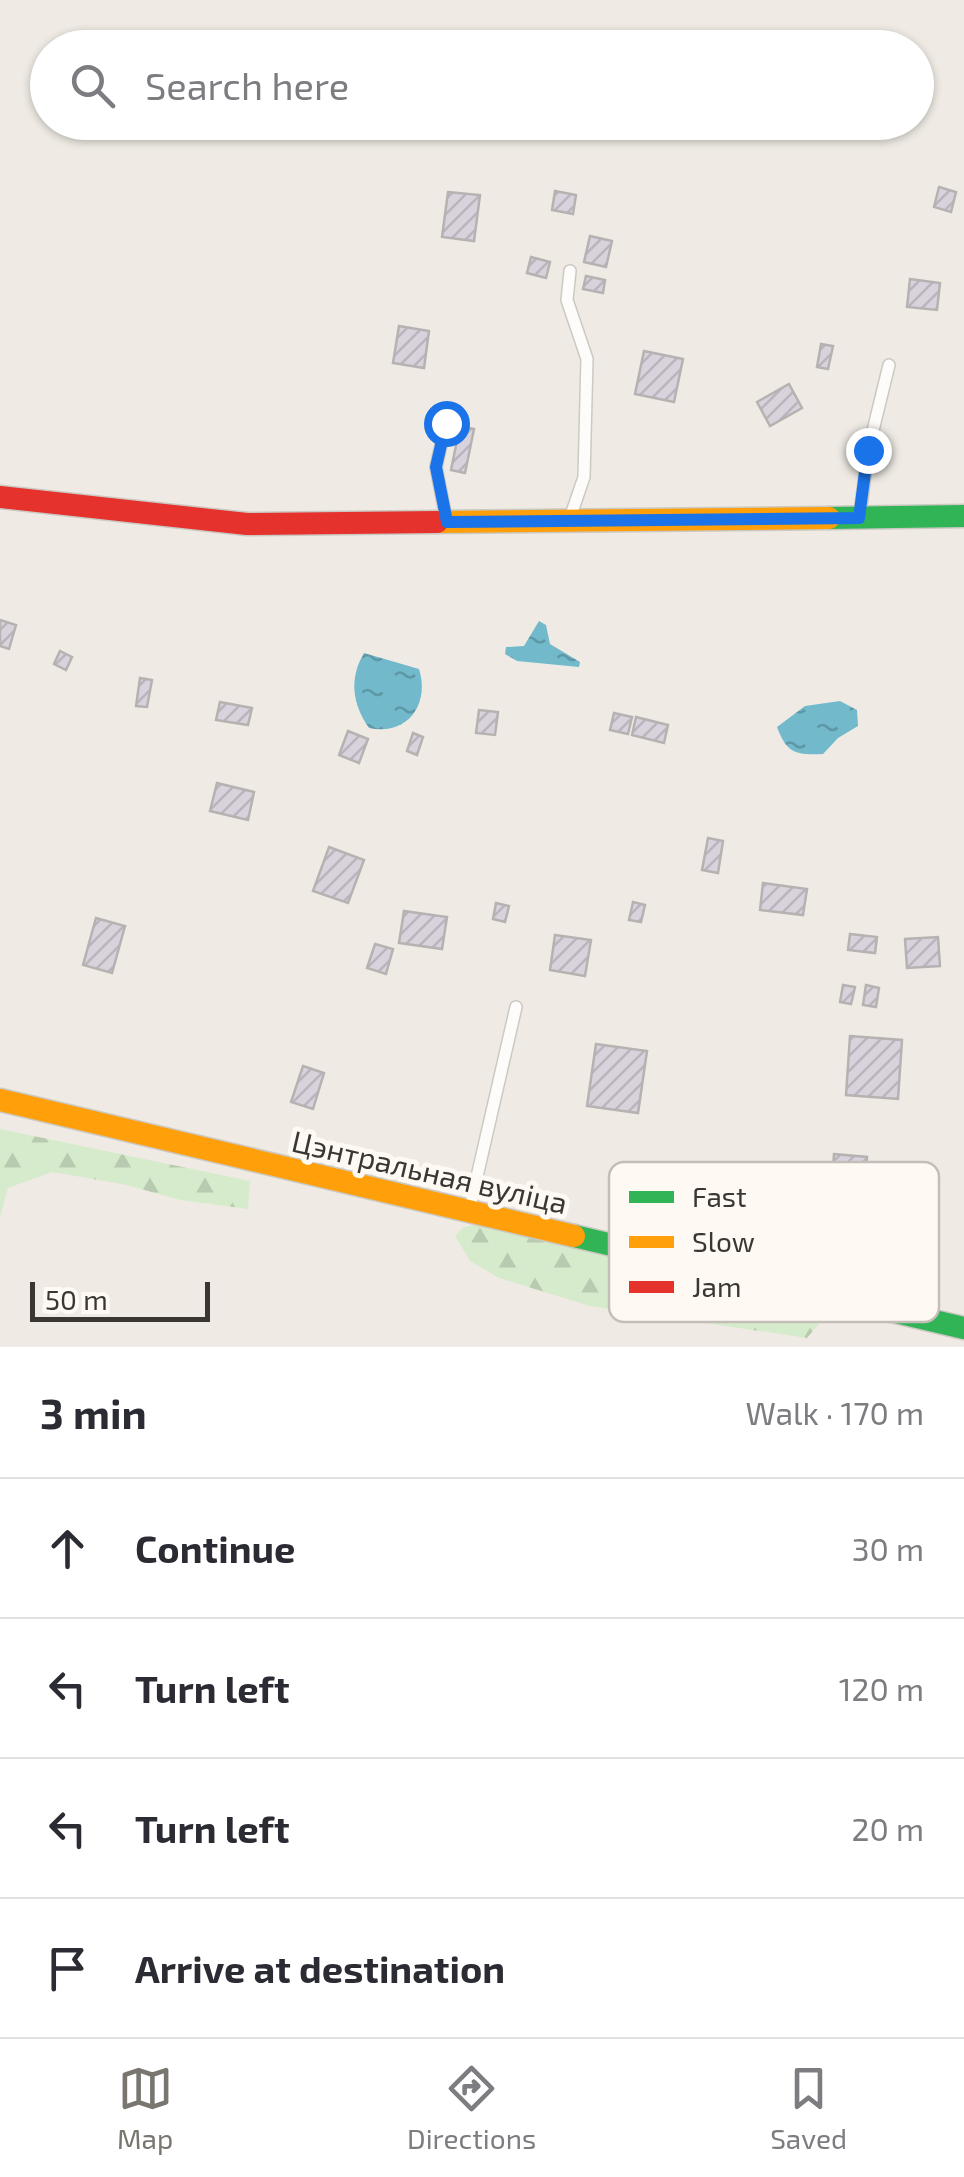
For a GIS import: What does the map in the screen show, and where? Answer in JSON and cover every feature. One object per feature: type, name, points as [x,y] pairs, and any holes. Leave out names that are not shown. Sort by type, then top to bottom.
[{"type":"street","points":[[0,497],[246,524],[964,516]]},
{"type":"street","name":"Цэнтральная вуліца","points":[[0,1100],[609,1245]]},
{"type":"street","name":"Цэнтральная вуліца","points":[[938,1322],[964,1328]]},
{"type":"lane","points":[[569,522],[584,478],[587,359],[566,300],[570,271]]},
{"type":"lane","points":[[859,518],[868,450],[889,365]]},
{"type":"lane","points":[[446,423],[436,467],[447,522]]},
{"type":"lane","points":[[470,1212],[516,1006]]},
{"type":"green space","points":[[0,1129],[250,1181],[248,1209],[180,1200],[127,1185],[52,1172],[8,1188],[0,1217]]},
{"type":"green space","points":[[481,1224],[609,1258],[609,1309],[499,1278],[470,1261],[455,1236],[464,1227]]},
{"type":"green space","points":[[698,1322],[818,1322],[807,1338]]},
{"type":"water","points":[[539,621],[546,625],[550,644],[580,662],[579,667],[517,661],[505,654],[506,647],[524,646]]},
{"type":"water","points":[[364,653],[419,669],[421,694],[413,715],[405,722],[383,729],[369,728],[363,719],[355,681]]},
{"type":"water","points":[[840,701],[857,710],[858,726],[838,738],[823,754],[799,753],[789,748],[777,727],[805,706]]},
{"type":"building","points":[[939,187],[956,192],[951,212],[934,207]]},
{"type":"building","points":[[555,191],[576,195],[573,214],[552,210]]},
{"type":"building","points":[[448,192],[480,195],[474,241],[442,237]]},
{"type":"building","points":[[590,236],[612,241],[606,267],[584,262]]},
{"type":"building","points":[[531,257],[550,262],[546,278],[527,273]]},
{"type":"building","points":[[586,276],[605,280],[603,293],[583,289]]},
{"type":"building","points":[[910,279],[940,283],[937,310],[907,307]]},
{"type":"building","points":[[399,326],[429,331],[424,368],[393,363]]},
{"type":"building","points":[[821,344],[833,346],[828,369],[817,367]]},
{"type":"building","points":[[644,351],[683,359],[674,402],[635,394]]},
{"type":"building","points":[[789,384],[802,408],[770,426],[757,402]]},
{"type":"building","points":[[460,426],[474,429],[465,473],[451,470]]},
{"type":"building","points":[[0,620],[16,625],[9,649],[0,646]]},
{"type":"building","points":[[60,651],[72,657],[66,670],[54,664]]},
{"type":"building","points":[[140,678],[152,680],[147,707],[136,706]]},
{"type":"building","points":[[220,702],[252,708],[248,725],[216,720]]},
{"type":"building","points":[[479,710],[498,712],[495,735],[476,733]]},
{"type":"building","points":[[614,713],[632,717],[628,734],[610,730]]},
{"type":"building","points":[[636,717],[668,725],[664,743],[632,735]]},
{"type":"building","points":[[348,731],[368,739],[359,763],[339,755]]},
{"type":"building","points":[[413,733],[423,737],[417,755],[407,751]]},
{"type":"building","points":[[217,783],[254,792],[248,820],[210,811]]},
{"type":"building","points":[[708,838],[723,841],[718,873],[702,870]]},
{"type":"building","points":[[329,847],[364,860],[348,903],[313,891]]},
{"type":"building","points":[[763,883],[807,889],[803,915],[760,910]]},
{"type":"building","points":[[633,902],[645,905],[641,922],[629,920]]},
{"type":"building","points":[[496,903],[509,906],[505,922],[493,919]]},
{"type":"building","points":[[404,911],[447,917],[442,949],[399,943]]},
{"type":"building","points":[[96,918],[125,926],[112,973],[83,965]]},
{"type":"building","points":[[850,934],[877,937],[875,953],[848,950]]},
{"type":"building","points":[[555,935],[591,940],[585,976],[550,970]]},
{"type":"building","points":[[938,937],[940,966],[907,968],[905,939]]},
{"type":"building","points":[[375,944],[393,949],[386,974],[367,968]]},
{"type":"building","points":[[843,985],[855,987],[851,1004],[840,1002]]},
{"type":"building","points":[[866,985],[879,988],[876,1007],[863,1005]]},
{"type":"building","points":[[850,1036],[902,1040],[898,1099],[846,1095]]},
{"type":"building","points":[[596,1044],[647,1051],[638,1113],[587,1106]]},
{"type":"building","points":[[303,1066],[324,1073],[313,1109],[291,1102]]},
{"type":"building","points":[[834,1154],[867,1157],[867,1162],[833,1162]]},
{"type":"traffic: fast","points":[[829,518],[964,516]]},
{"type":"traffic: fast","points":[[574,1236],[609,1244]]},
{"type":"traffic: fast","points":[[939,1322],[964,1328]]},
{"type":"traffic: slow","points":[[437,522],[829,518]]},
{"type":"traffic: slow","points":[[0,1100],[574,1236]]},
{"type":"traffic: jam","points":[[0,497],[247,524],[437,522]]},
{"type":"route","points":[[446,423],[436,467],[447,522],[859,518],[868,450]]}]
